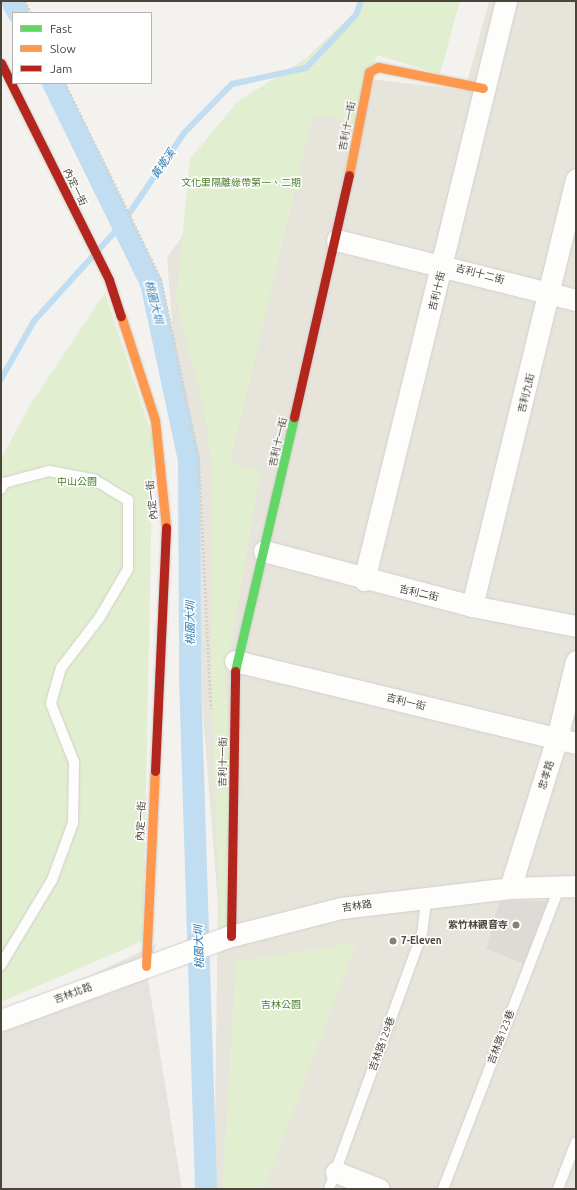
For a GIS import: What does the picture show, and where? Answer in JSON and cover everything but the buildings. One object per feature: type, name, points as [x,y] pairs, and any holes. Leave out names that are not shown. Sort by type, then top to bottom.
[{"type":"street","name":"吉利十街","points":[[364,580],[444,264],[483,88],[506,1]]},
{"type":"street","name":"內定一街","points":[[1,63],[109,280],[155,420],[166,522],[146,966]]},
{"type":"street","name":"吉利十一街","points":[[222,940],[236,661],[264,551],[336,240],[369,72],[378,67],[483,88]]},
{"type":"street","name":"吉利九街","points":[[472,606],[551,293],[576,180]]},
{"type":"street","name":"吉利十二街","points":[[336,240],[444,264],[576,300]]},
{"type":"street","name":"吉利二街","points":[[264,551],[364,580],[472,606],[576,626]]},
{"type":"street","name":"吉利一街","points":[[236,661],[567,741]]},
{"type":"street","name":"忠孝路","points":[[510,888],[567,741],[576,661]]},
{"type":"street","name":"吉林路","points":[[146,966],[222,940],[341,908],[427,896],[510,888],[568,886]]},
{"type":"street","name":"吉林北路","points":[[1,1020],[146,966]]},
{"type":"street","points":[[332,1180],[379,1189]]},
{"type":"lane","points":[[1,489],[4,483],[49,471],[92,479],[128,500],[128,569],[100,617],[61,668],[51,704],[74,762],[73,822],[52,880],[1,965]]},
{"type":"lane","name":"吉林路123巷","points":[[443,1189],[568,886]]},
{"type":"lane","name":"吉林路129巷","points":[[332,1180],[422,934],[427,896]]},
{"type":"lane","points":[[558,1189],[576,1142]]},
{"type":"path","points":[[25,1],[30,12]]},
{"type":"path","points":[[65,84],[161,279],[199,460],[211,716]]},
{"type":"shaded area","points":[[489,1],[576,1],[576,1189],[214,1189],[218,904],[167,258],[250,141],[361,78],[465,90]]},
{"type":"shaded area","points":[[157,944],[146,967],[182,1189],[1,1189],[1,1018]]},
{"type":"green space","name":"文化里隔離綠帶第一、二期","points":[[360,1],[460,1],[440,74],[377,55],[357,122],[313,115],[230,463],[261,471],[226,671],[236,925],[220,929],[211,675],[212,467],[204,409],[176,299],[190,159],[237,102],[306,58],[357,10]]},
{"type":"green space","name":"中山公園","points":[[105,293],[153,439],[143,941],[1,1002],[1,459],[30,405]]},
{"type":"green space","name":"吉林公園","points":[[357,942],[264,1189],[222,1189],[236,962]]},
{"type":"waterway","name":"桃園大圳","points":[[12,1],[18,12]]},
{"type":"waterway","name":"黃墘溪","points":[[1,379],[34,321],[122,224],[184,133],[232,84],[306,68],[356,15],[361,1]]},
{"type":"waterway","name":"桃園大圳","points":[[53,84],[151,283],[189,460],[190,679],[206,1189]]},
{"type":"traffic: fast","points":[[235,671],[294,417]]},
{"type":"traffic: slow","points":[[349,175],[369,72],[378,67],[483,88]]},
{"type":"traffic: slow","points":[[121,316],[155,420],[166,527]]},
{"type":"traffic: slow","points":[[146,966],[155,771]]},
{"type":"traffic: jam","points":[[1,63],[109,280],[121,316]]},
{"type":"traffic: jam","points":[[294,417],[349,175]]},
{"type":"traffic: jam","points":[[155,771],[166,527]]},
{"type":"traffic: jam","points":[[231,936],[235,671]]},
{"type":"place","name":"紫竹林觀音寺","points":[[516,925]]},
{"type":"place","name":"7-Eleven","points":[[393,941]]}]
